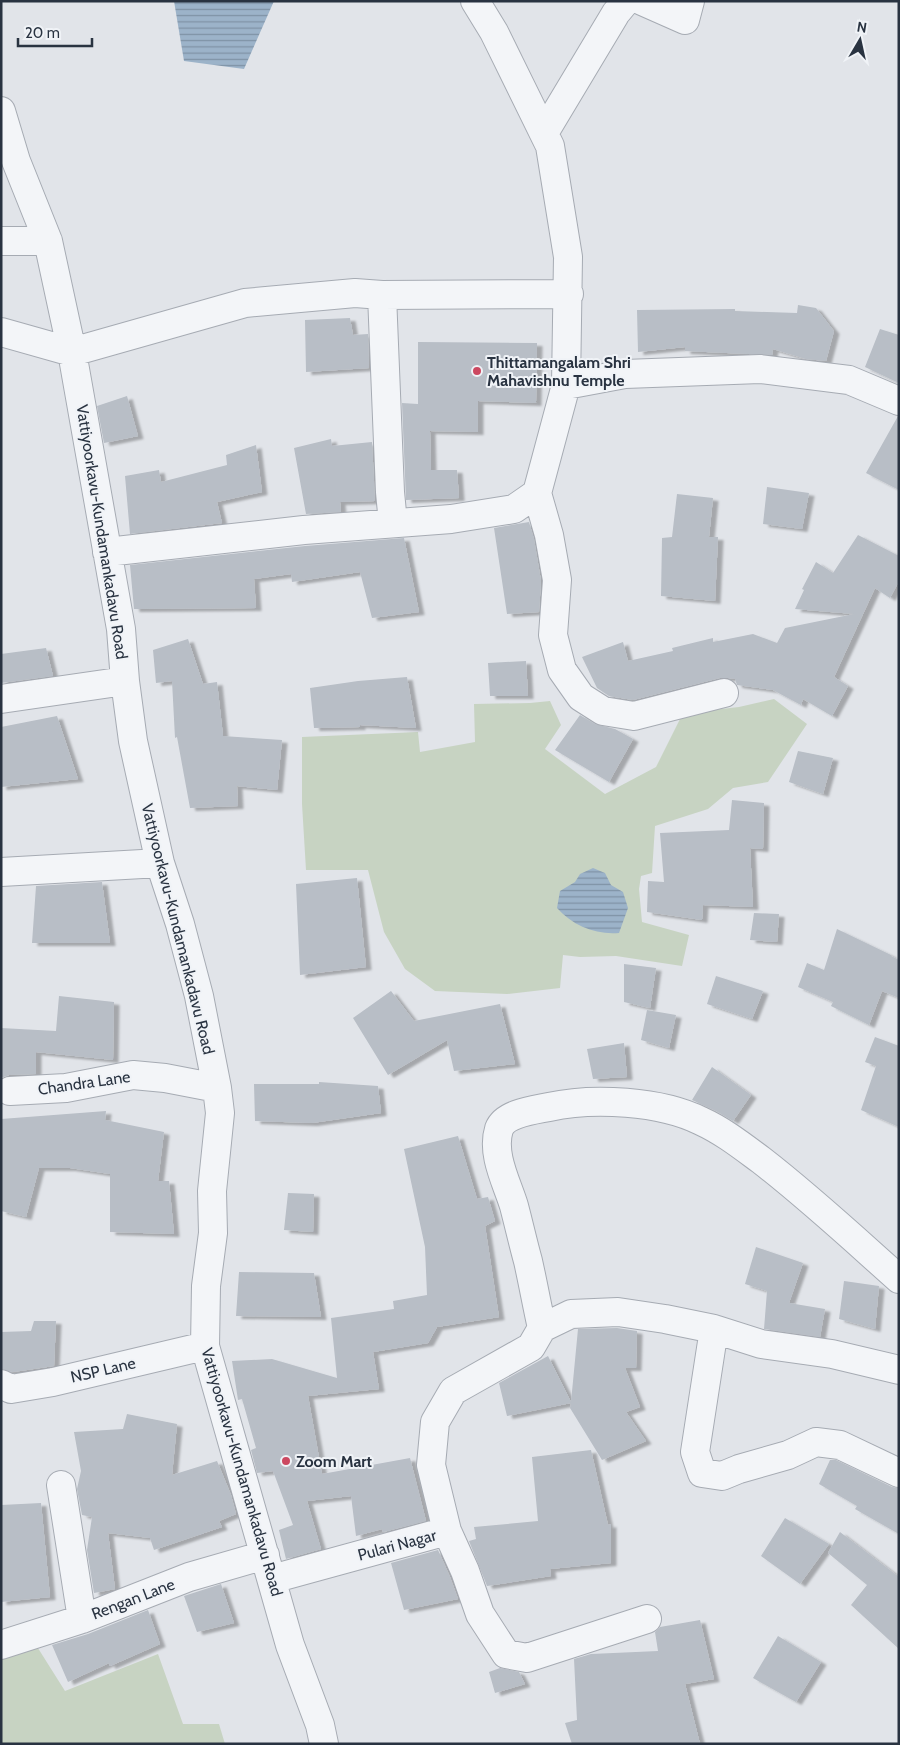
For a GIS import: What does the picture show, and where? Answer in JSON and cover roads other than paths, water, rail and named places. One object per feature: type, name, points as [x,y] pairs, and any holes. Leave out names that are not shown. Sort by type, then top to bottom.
[{"type":"street","points":[[475,1],[494,32],[550,146],[568,257],[569,294],[566,385],[537,493],[549,534],[557,580],[553,635],[562,670],[582,697],[603,711],[634,716],[724,692]]},
{"type":"street","points":[[544,133],[616,13],[626,1]]},
{"type":"street","points":[[642,1],[685,20],[690,1]]},
{"type":"street","name":"Vattiyoorkavu-Kundamankadavu Road","points":[[1,111],[16,161],[48,241],[72,352],[121,629],[125,681],[133,741],[160,864],[180,924],[201,1005],[217,1088],[220,1113],[212,1192],[213,1233],[206,1286],[206,1346],[290,1645],[320,1725],[324,1744]]},
{"type":"street","points":[[1,241],[48,241]]},
{"type":"street","points":[[1,332],[72,352],[245,303],[355,293],[382,295],[569,294]]},
{"type":"street","points":[[382,295],[390,492],[393,523]]},
{"type":"street","points":[[566,385],[625,374],[760,369],[849,380],[899,401]]},
{"type":"street","points":[[106,552],[217,539],[451,519],[514,509],[537,493]]},
{"type":"street","points":[[1,699],[125,681]]},
{"type":"street","points":[[1,872],[160,864]]},
{"type":"street","name":"Chandra Lane","points":[[10,1092],[66,1088],[133,1075],[165,1078],[217,1088]]},
{"type":"street","points":[[899,1279],[784,1178],[729,1136],[700,1120],[673,1110],[640,1105],[585,1102],[556,1106],[512,1116],[500,1128],[497,1147],[528,1264],[542,1328],[571,1314],[618,1312],[714,1329],[761,1344],[832,1354],[899,1370]]},
{"type":"street","name":"Pulari Nagar","points":[[268,1567],[447,1531],[431,1465],[435,1422],[453,1391],[531,1347],[542,1328]]},
{"type":"street","points":[[714,1329],[695,1452],[702,1472],[722,1476],[788,1455],[816,1442],[840,1445],[899,1473]]},
{"type":"street","name":"NSP Lane","points":[[1,1384],[11,1389],[53,1382],[206,1346]]},
{"type":"street","points":[[61,1485],[82,1618]]},
{"type":"street","points":[[447,1531],[465,1571],[480,1614],[506,1654],[527,1658],[647,1619]]},
{"type":"street","name":"Rengan Lane","points":[[1,1645],[82,1618],[188,1577],[268,1567]]},
{"type":"water","points":[[174,1],[274,1],[244,69],[184,61]]},
{"type":"water","points":[[593,868],[605,873],[611,885],[623,892],[628,908],[619,933],[593,931],[585,928],[570,920],[557,908],[560,891],[575,882],[580,874]]},
{"type":"place","name":"Thittamangalam Shri Mahavishnu Temple","points":[[477,371]]},
{"type":"place","name":"Zoom Mart","points":[[286,1461]]}]
